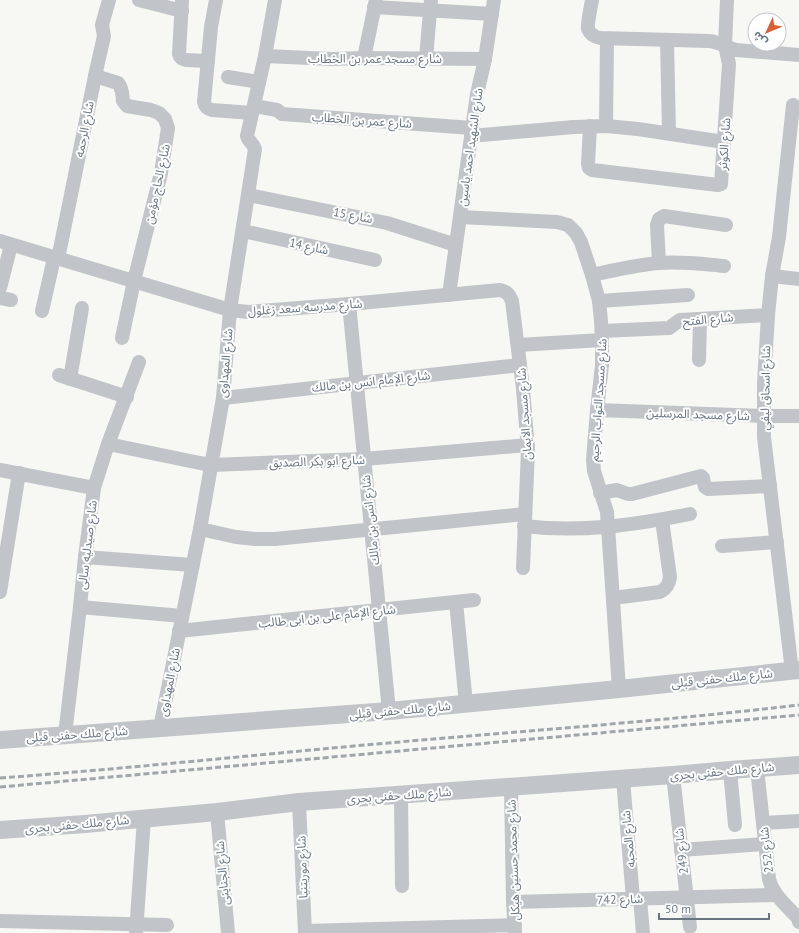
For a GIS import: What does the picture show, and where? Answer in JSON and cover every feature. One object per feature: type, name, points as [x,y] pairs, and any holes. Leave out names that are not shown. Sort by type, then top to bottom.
[{"type":"street","name":"شارع الرحمه","points":[[42,311],[56,258],[104,36],[102,25],[109,0]]},
{"type":"street","points":[[139,0],[152,4],[182,6],[180,57],[182,60],[208,61],[211,26],[216,0]]},
{"type":"street","name":"شارع المهداوى","points":[[160,728],[200,529],[223,398],[230,310],[256,149],[247,136],[265,56],[275,0]]},
{"type":"street","name":"شارع الشهيد احمد ياسين","points":[[449,295],[477,94],[485,59],[494,0]]},
{"type":"street","points":[[590,0],[588,28],[594,37],[607,39],[714,41],[736,50],[799,55]]},
{"type":"street","name":"شارع الكوثر","points":[[590,126],[588,164],[589,168],[592,170],[718,185],[721,184],[729,64],[725,45],[727,0]]},
{"type":"street","points":[[364,58],[375,4],[430,5],[492,14]]},
{"type":"street","points":[[426,58],[430,5]]},
{"type":"street","points":[[606,126],[607,39]]},
{"type":"street","points":[[667,40],[668,133]]},
{"type":"street","name":"شارع مسجد عمر بن الخطاب","points":[[265,56],[332,59],[485,59]]},
{"type":"street","name":"شارع عمر بن الخطاب","points":[[208,61],[204,102],[205,106],[212,110],[277,110],[282,114],[472,132],[606,126],[668,133],[724,142]]},
{"type":"street","name":"شارع الحاج مؤمن","points":[[95,76],[121,86],[122,101],[127,106],[159,112],[165,119],[168,128],[161,173],[134,281],[122,338]]},
{"type":"street","points":[[228,77],[259,82]]},
{"type":"street","name":"شارع اسحاق ليفي","points":[[793,105],[795,131],[772,276],[768,314],[764,383],[764,437],[777,542],[796,671]]},
{"type":"street","name":"شارع 15","points":[[248,194],[387,222],[456,245]]},
{"type":"street","points":[[659,263],[657,224],[659,219],[664,216],[726,225]]},
{"type":"street","name":"شارع مسجد التواب الرحيم","points":[[460,217],[558,222],[568,225],[576,233],[581,242],[592,275],[601,321],[602,365],[593,460],[594,471],[607,512],[619,689]]},
{"type":"street","name":"شارع 14","points":[[243,231],[375,260]]},
{"type":"street","points":[[0,288],[6,243]]},
{"type":"street","name":"شارع مدرسه سعد زغلول","points":[[6,243],[230,310],[248,312],[500,290]]},
{"type":"street","points":[[592,275],[627,267],[659,263],[692,263],[724,266]]},
{"type":"street","points":[[772,276],[799,279]]},
{"type":"street","name":"شارع مسجد الايمان","points":[[500,290],[505,291],[510,295],[512,301],[528,445],[524,568]]},
{"type":"street","points":[[598,301],[688,295]]},
{"type":"street","name":"شارع انس بن مالك","points":[[349,304],[389,711]]},
{"type":"street","points":[[82,308],[65,377],[127,397]]},
{"type":"street","name":"شارع الفتح","points":[[518,345],[669,328],[680,320],[768,314]]},
{"type":"street","points":[[699,360],[700,319]]},
{"type":"street","name":"شارع صيدليه سالى","points":[[65,735],[94,488],[108,444],[139,362]]},
{"type":"street","name":"شارع الإمام انس بن مالك","points":[[223,398],[520,365]]},
{"type":"street","name":"شارع مسجد المرسلين","points":[[597,410],[799,416]]},
{"type":"street","name":"شارع ابو بكر الصديق","points":[[108,444],[211,465],[364,459],[528,445]]},
{"type":"street","points":[[0,470],[94,488]]},
{"type":"street","points":[[0,592],[18,474]]},
{"type":"street","points":[[600,493],[617,490],[632,494],[701,476],[705,487],[708,489],[770,486]]},
{"type":"street","points":[[200,529],[236,537],[275,539],[372,530],[525,520],[561,529],[608,527],[662,520],[690,514]]},
{"type":"street","points":[[613,598],[660,592],[666,588],[670,577],[662,520]]},
{"type":"street","points":[[722,546],[777,542]]},
{"type":"street","points":[[85,557],[192,565]]},
{"type":"street","name":"شارع الإمام على بن ابى طالب","points":[[179,631],[474,600]]},
{"type":"street","points":[[456,602],[466,704]]},
{"type":"street","points":[[80,607],[182,616]]},
{"type":"street","name":"شارع ملك حفنى قبلى","points":[[0,740],[389,711],[796,671]]},
{"type":"street","name":"شارع ملك حفنى بحرى","points":[[0,830],[144,819],[299,802],[799,765]]},
{"type":"street","name":"شارع 252","points":[[757,768],[768,879],[770,886],[776,895],[799,919]]},
{"type":"street","points":[[730,770],[735,825]]},
{"type":"street","name":"شارع 249","points":[[673,775],[690,928]]},
{"type":"street","name":"شارع المحبه","points":[[623,779],[636,899],[643,933]]},
{"type":"street","name":"شارع محمد حسنين هيكل","points":[[511,787],[513,902],[515,929]]},
{"type":"street","points":[[401,795],[402,886]]},
{"type":"street","name":"شارع موريتنيا","points":[[299,802],[305,932]]},
{"type":"street","name":"شارع الجناينى","points":[[217,812],[228,933]]},
{"type":"street","points":[[136,928],[144,819]]},
{"type":"street","points":[[763,823],[799,821]]},
{"type":"street","points":[[681,850],[765,844]]},
{"type":"street","name":"شارع 742","points":[[513,902],[776,895]]},
{"type":"street","points":[[0,921],[136,928],[167,925]]},
{"type":"street","points":[[305,932],[515,929]]},
{"type":"railway","points":[[0,778],[637,722],[799,705]]},
{"type":"railway","points":[[0,787],[799,715]]}]
